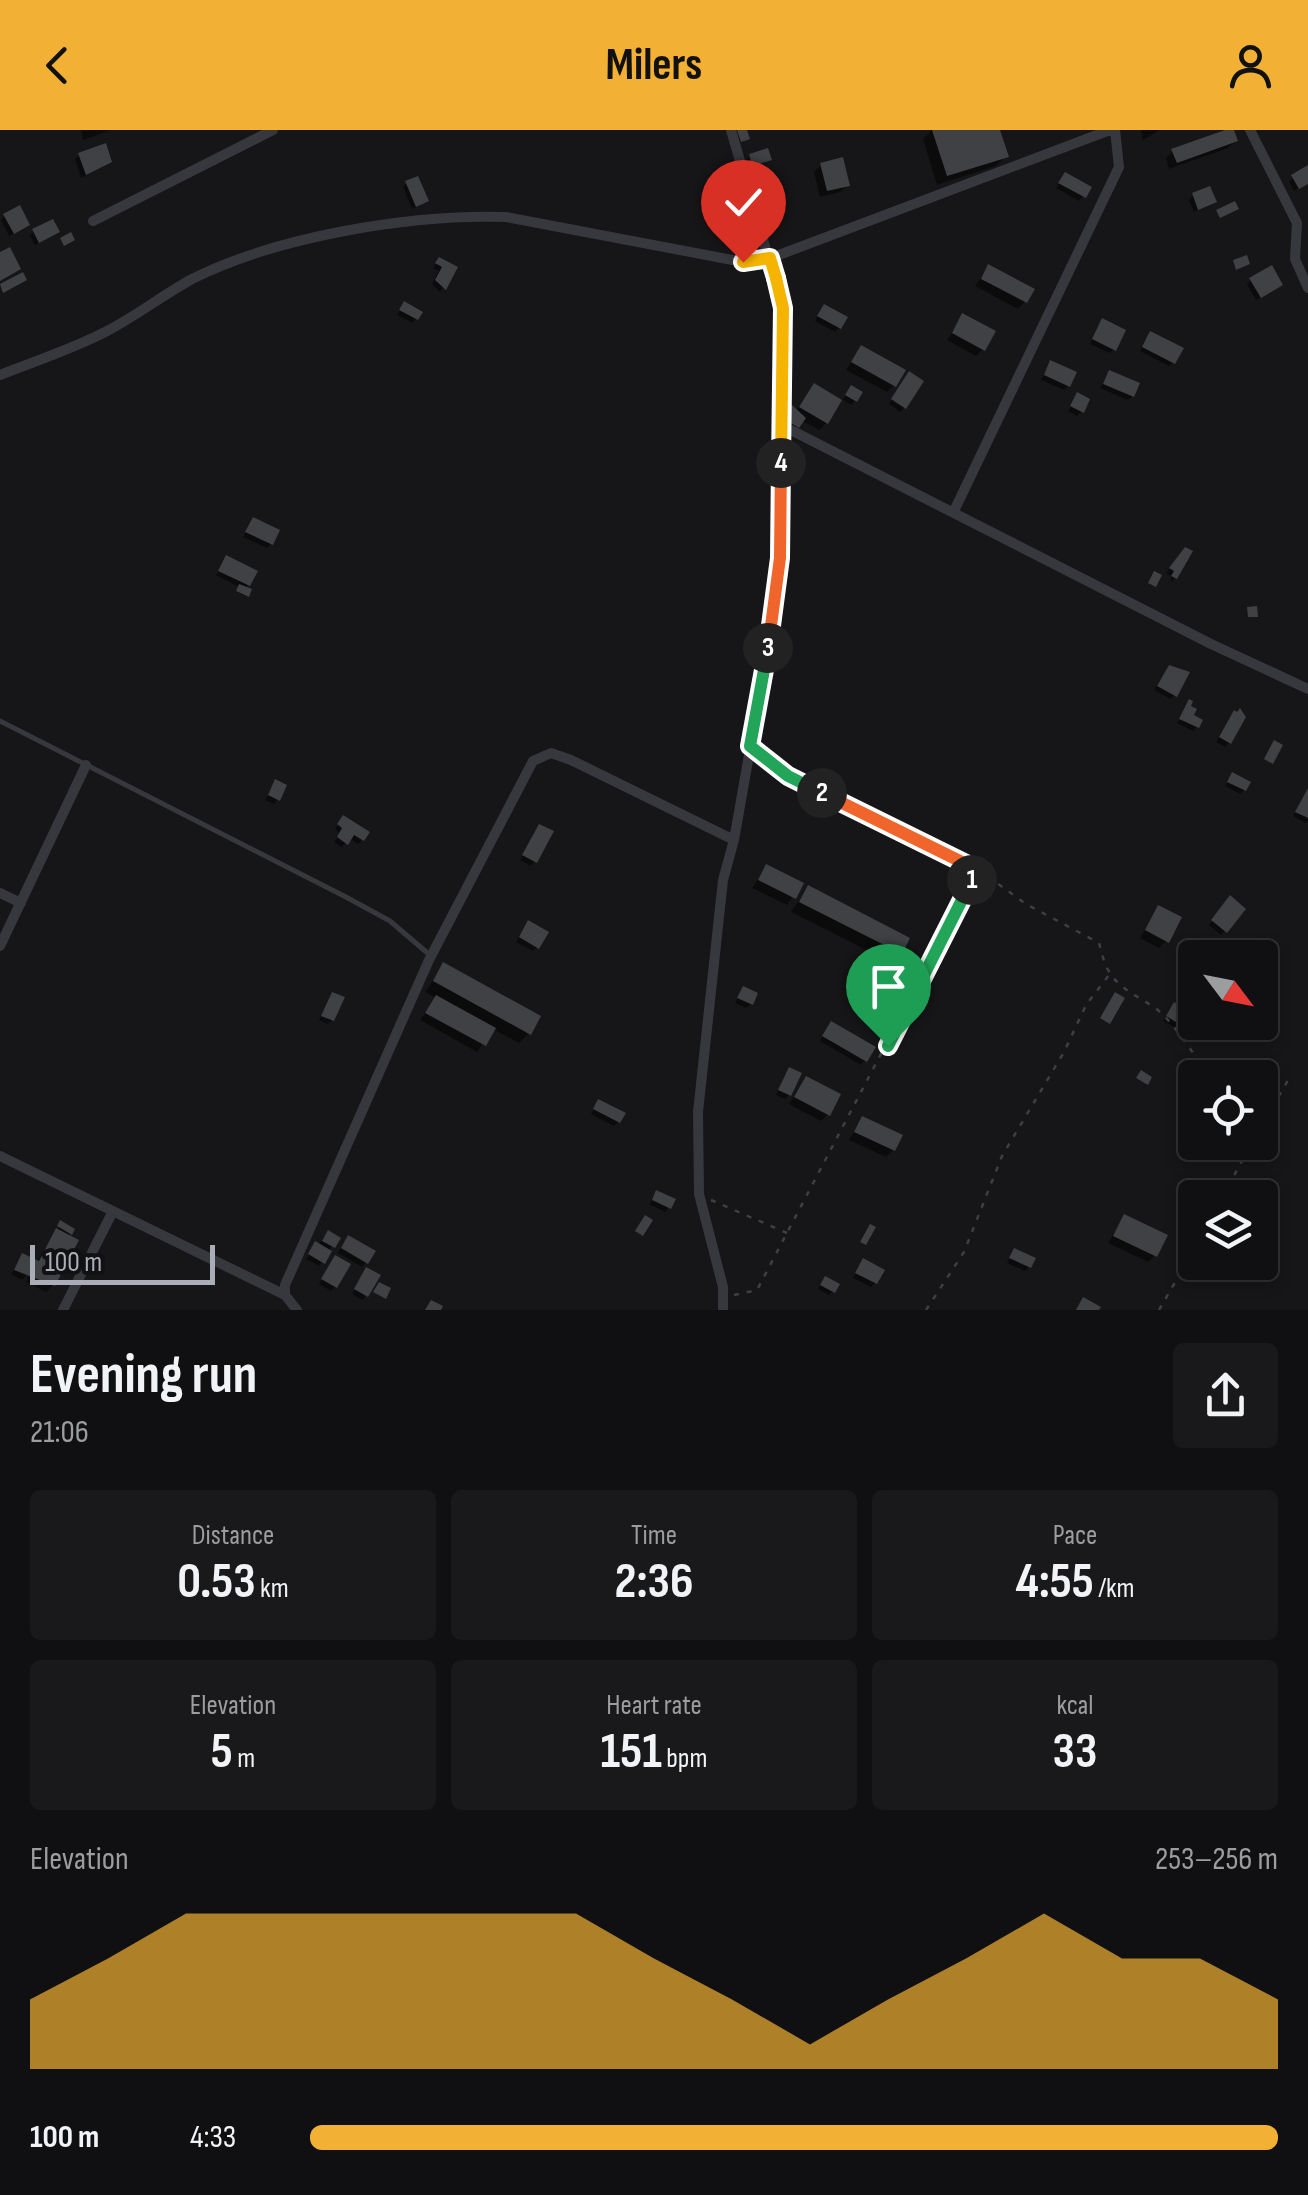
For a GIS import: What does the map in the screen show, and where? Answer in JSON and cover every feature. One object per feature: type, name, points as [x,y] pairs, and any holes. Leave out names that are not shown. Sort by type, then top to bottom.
[{"type":"street","points":[[93,221],[273,130]]},
{"type":"street","points":[[723,1310],[699,1194],[698,1112],[723,880],[734,840],[776,602],[783,308],[730,130]]},
{"type":"street","points":[[0,375],[105,332],[194,279],[267,250],[329,232],[474,216],[506,218],[743,262],[770,258],[1112,130],[1120,167],[954,510]]},
{"type":"street","points":[[1250,130],[1297,223],[1295,259],[1308,288]]},
{"type":"street","points":[[781,425],[1212,644],[1308,688]]},
{"type":"street","points":[[285,1295],[285,1285],[430,956],[533,762],[551,753],[571,760],[734,840]]},
{"type":"street","points":[[0,946],[86,765]]},
{"type":"street","points":[[0,892],[21,903]]},
{"type":"street","points":[[0,1156],[285,1295],[297,1310]]},
{"type":"street","points":[[62,1310],[113,1211]]},
{"type":"lane","points":[[0,720],[390,921],[412,936],[430,956]]},
{"type":"path","points":[[750,746],[788,776],[978,870],[1026,904],[1099,944],[1110,974],[1125,990],[1156,1009],[1196,1060]]},
{"type":"path","points":[[723,1297],[757,1290],[978,870]]},
{"type":"path","points":[[926,1310],[964,1252],[1002,1156],[1064,1052],[1086,1006],[1110,974]]},
{"type":"path","points":[[1278,1083],[1288,1082],[1278,1098]]},
{"type":"path","points":[[699,1194],[788,1233]]},
{"type":"path","points":[[1159,1310],[1178,1277]]},
{"type":"building","points":[[737,130],[747,130],[750,139],[741,142]]},
{"type":"building","points":[[932,130],[1000,130],[1009,157],[947,176]]},
{"type":"building","points":[[1234,130],[1238,141],[1177,163],[1171,149]]},
{"type":"building","points":[[106,143],[112,162],[86,175],[78,153]]},
{"type":"building","points":[[768,148],[772,160],[752,166],[749,154]]},
{"type":"building","points":[[843,157],[850,186],[827,191],[820,163]]},
{"type":"building","points":[[1308,165],[1308,184],[1299,189],[1291,175]]},
{"type":"building","points":[[1065,172],[1092,187],[1086,198],[1058,183]]},
{"type":"building","points":[[418,176],[429,201],[416,207],[405,181]]},
{"type":"building","points":[[1210,186],[1217,202],[1198,210],[1192,193]]},
{"type":"building","points":[[1235,201],[1239,209],[1220,218],[1216,210]]},
{"type":"building","points":[[20,205],[30,225],[14,234],[3,214]]},
{"type":"building","points":[[53,219],[60,232],[39,243],[32,229]]},
{"type":"building","points":[[71,232],[75,240],[64,246],[60,238]]},
{"type":"building","points":[[10,247],[21,269],[0,281],[0,252]]},
{"type":"building","points":[[1247,255],[1250,264],[1236,270],[1233,260]]},
{"type":"building","points":[[439,257],[458,267],[446,290],[435,280],[442,267],[435,263]]},
{"type":"building","points":[[988,264],[1035,289],[1027,303],[981,279]]},
{"type":"building","points":[[1272,265],[1283,285],[1261,298],[1249,278]]},
{"type":"building","points":[[23,272],[27,280],[3,293],[0,284]]},
{"type":"building","points":[[404,301],[423,312],[418,320],[399,310]]},
{"type":"building","points":[[824,304],[848,317],[841,329],[817,316]]},
{"type":"building","points":[[962,313],[996,331],[985,351],[952,333]]},
{"type":"building","points":[[1102,318],[1126,330],[1116,351],[1092,339]]},
{"type":"building","points":[[1150,331],[1184,348],[1175,364],[1142,347]]},
{"type":"building","points":[[861,345],[906,370],[896,387],[851,362]]},
{"type":"building","points":[[1050,360],[1077,372],[1070,387],[1044,375]]},
{"type":"building","points":[[1109,370],[1140,383],[1134,397],[1103,384]]},
{"type":"building","points":[[909,371],[924,381],[906,409],[891,399]]},
{"type":"building","points":[[814,383],[842,400],[828,424],[799,407]]},
{"type":"building","points":[[851,385],[863,392],[857,402],[845,395]]},
{"type":"building","points":[[1077,392],[1090,399],[1084,413],[1070,406]]},
{"type":"building","points":[[792,405],[806,418],[799,428],[784,419]]},
{"type":"building","points":[[253,517],[280,530],[273,545],[245,532]]},
{"type":"building","points":[[1185,547],[1193,551],[1177,579],[1171,576],[1174,571],[1169,568]]},
{"type":"building","points":[[226,555],[258,571],[250,586],[218,571]]},
{"type":"building","points":[[1154,571],[1162,575],[1156,587],[1148,583]]},
{"type":"building","points":[[239,584],[252,589],[249,597],[236,591]]},
{"type":"building","points":[[1257,606],[1258,617],[1248,617],[1247,607]]},
{"type":"building","points":[[1169,665],[1190,672],[1177,697],[1157,686]]},
{"type":"building","points":[[1189,699],[1197,709],[1194,715],[1203,720],[1199,728],[1179,719]]},
{"type":"building","points":[[1240,708],[1246,717],[1231,744],[1219,737],[1234,710]]},
{"type":"building","points":[[1274,740],[1283,745],[1273,764],[1264,759]]},
{"type":"building","points":[[1232,772],[1251,782],[1246,791],[1227,782]]},
{"type":"building","points":[[275,779],[287,785],[280,801],[268,795]]},
{"type":"building","points":[[1308,788],[1308,818],[1295,812]]},
{"type":"building","points":[[343,815],[370,832],[364,841],[354,835],[348,845],[337,837],[342,828],[337,824]]},
{"type":"building","points":[[539,824],[554,831],[537,863],[522,855]]},
{"type":"building","points":[[766,864],[804,883],[796,899],[758,880]]},
{"type":"building","points":[[808,885],[910,938],[902,954],[799,902]]},
{"type":"building","points":[[1230,895],[1246,909],[1227,933],[1211,920]]},
{"type":"building","points":[[1158,905],[1182,917],[1169,943],[1145,930]]},
{"type":"building","points":[[528,920],[549,932],[539,949],[519,937]]},
{"type":"building","points":[[443,962],[541,1016],[531,1035],[433,981]]},
{"type":"building","points":[[743,986],[758,993],[753,1005],[737,998]]},
{"type":"building","points":[[332,992],[345,997],[334,1021],[321,1016]]},
{"type":"building","points":[[1115,992],[1125,998],[1110,1024],[1100,1018]]},
{"type":"building","points":[[436,995],[496,1028],[486,1046],[425,1013]]},
{"type":"building","points":[[1174,1002],[1178,1004],[1178,1023],[1166,1016]]},
{"type":"building","points":[[831,1021],[876,1047],[867,1062],[822,1036]]},
{"type":"building","points":[[789,1067],[802,1073],[791,1096],[778,1090]]},
{"type":"building","points":[[1141,1070],[1152,1077],[1148,1085],[1136,1078]]},
{"type":"building","points":[[806,1076],[841,1094],[830,1116],[794,1097]]},
{"type":"building","points":[[598,1099],[626,1113],[620,1123],[593,1109]]},
{"type":"building","points":[[862,1116],[903,1135],[895,1151],[854,1132]]},
{"type":"building","points":[[656,1190],[676,1199],[671,1209],[652,1200]]},
{"type":"building","points":[[1124,1214],[1168,1235],[1157,1257],[1113,1236]]},
{"type":"building","points":[[645,1215],[653,1220],[643,1236],[635,1231]]},
{"type":"building","points":[[60,1220],[75,1229],[72,1235],[57,1226]]},
{"type":"building","points":[[870,1224],[876,1227],[866,1245],[860,1242]]},
{"type":"building","points":[[56,1228],[79,1240],[55,1286],[14,1270],[22,1253],[39,1261]]},
{"type":"building","points":[[328,1230],[341,1238],[335,1248],[322,1241]]},
{"type":"building","points":[[348,1235],[376,1251],[368,1264],[341,1248]]},
{"type":"building","points":[[315,1241],[332,1251],[325,1264],[308,1254]]},
{"type":"building","points":[[1014,1248],[1036,1258],[1031,1268],[1009,1258]]},
{"type":"building","points":[[335,1255],[351,1264],[337,1288],[321,1279]]},
{"type":"building","points":[[863,1258],[885,1270],[877,1284],[855,1273]]},
{"type":"building","points":[[366,1267],[381,1275],[368,1297],[354,1289]]},
{"type":"building","points":[[825,1276],[840,1284],[835,1293],[820,1285]]},
{"type":"building","points":[[379,1282],[391,1288],[386,1299],[373,1292]]},
{"type":"building","points":[[1083,1297],[1101,1307],[1099,1310],[1076,1310]]},
{"type":"building","points":[[431,1300],[443,1306],[441,1310],[425,1310]]},
{"type":"route","points":[[743,262],[770,258],[783,308],[780,558],[750,746],[788,776],[978,870],[888,1046]]}]
